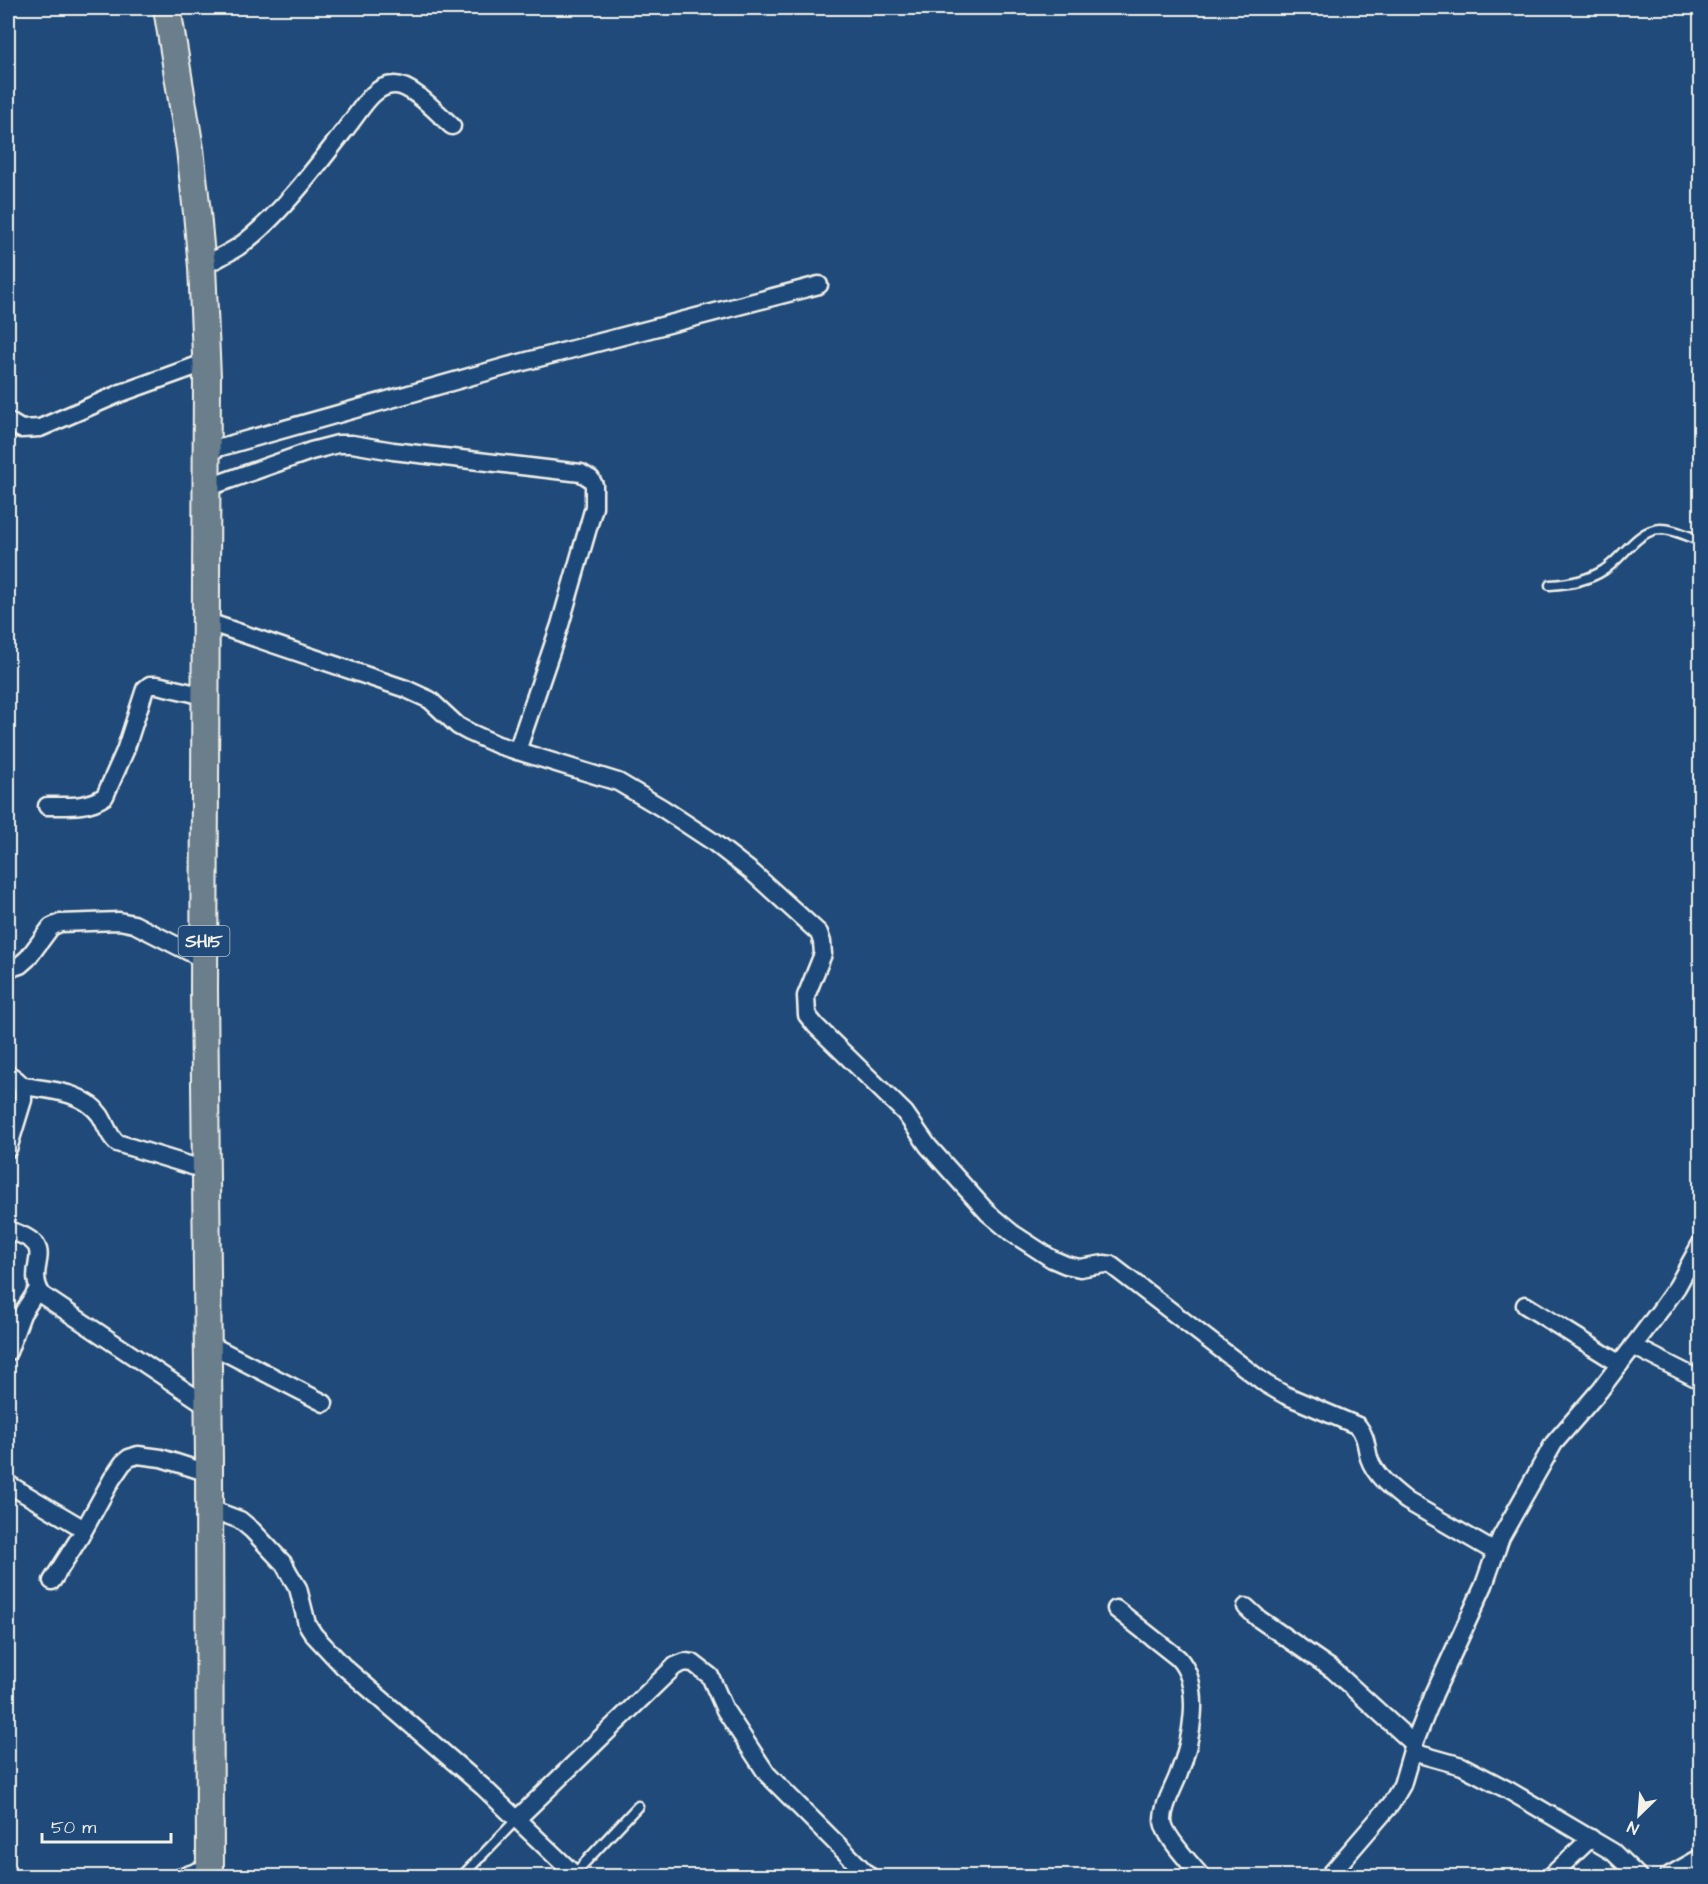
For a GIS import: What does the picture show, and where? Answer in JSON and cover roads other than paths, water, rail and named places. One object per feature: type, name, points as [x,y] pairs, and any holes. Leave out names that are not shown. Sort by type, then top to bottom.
[{"type":"main road","name":"SH15","points":[[167,8],[190,149],[202,267],[207,362],[203,959],[210,1870]]},
{"type":"street","points":[[202,267],[238,247],[255,232],[325,156],[372,95],[382,87],[394,85],[406,87],[452,126]]},
{"type":"street","points":[[207,451],[508,366],[819,285]]},
{"type":"street","points":[[8,421],[21,429],[40,428],[121,393],[207,362]]},
{"type":"street","points":[[206,488],[311,451],[338,444],[581,473],[591,479],[594,485],[594,507],[560,625],[517,751]]},
{"type":"street","points":[[205,621],[406,689],[430,700],[458,726],[498,745],[618,782],[712,841],[753,873],[819,933],[823,954],[806,996],[807,1015],[830,1041],[905,1113],[928,1146],[988,1214],[1012,1233],[1052,1259],[1066,1265],[1080,1268],[1111,1265],[1266,1384],[1285,1395],[1358,1426],[1363,1433],[1370,1459],[1378,1474],[1395,1492],[1407,1502],[1495,1552]]},
{"type":"street","points":[[47,806],[75,806],[105,796],[125,752],[145,689],[150,685],[205,696]]},
{"type":"street","points":[[8,985],[10,968],[28,958],[51,927],[60,923],[119,921],[134,924],[203,959]]},
{"type":"street","points":[[8,1074],[19,1081],[22,1086],[23,1100],[8,1149]]},
{"type":"street","points":[[22,1086],[58,1091],[86,1101],[101,1116],[117,1143],[205,1170]]},
{"type":"street","points":[[8,1230],[31,1239],[37,1245],[39,1252],[38,1289],[22,1314],[8,1352]]},
{"type":"street","points":[[1329,1876],[1391,1804],[1402,1785],[1413,1748],[1434,1695],[1484,1585],[1501,1537],[1554,1443],[1620,1364],[1677,1287],[1701,1245]]},
{"type":"street","points":[[38,1289],[49,1300],[208,1406]]},
{"type":"street","points":[[1525,1305],[1620,1364]]},
{"type":"street","points":[[207,1343],[324,1403]]},
{"type":"street","points":[[1633,1346],[1701,1380]]},
{"type":"street","points":[[51,1581],[112,1479],[129,1458],[138,1455],[154,1457],[208,1473]]},
{"type":"street","points":[[8,1484],[84,1529]]},
{"type":"street","points":[[208,1508],[240,1520],[284,1564],[298,1588],[307,1624],[314,1635],[343,1666],[483,1786],[575,1875]]},
{"type":"street","points":[[1246,1607],[1259,1619],[1333,1670],[1413,1748],[1462,1766],[1508,1790],[1613,1852],[1620,1870],[1638,1876]]},
{"type":"street","points":[[1116,1609],[1178,1658],[1185,1666],[1192,1686],[1195,1706],[1185,1755],[1165,1808],[1163,1820],[1168,1834],[1198,1875]]},
{"type":"street","points":[[517,1819],[675,1666],[685,1662],[693,1663],[710,1676],[725,1710],[767,1774],[869,1876]]},
{"type":"street","points":[[1551,1876],[1591,1838]]},
{"type":"street","points":[[1668,1876],[1701,1858]]},
{"type":"lane","points":[[1550,585],[1569,584],[1590,578],[1618,560],[1640,537],[1658,529],[1674,531],[1701,541]]},
{"type":"lane","points":[[575,1875],[638,1806]]},
{"type":"lane","points":[[462,1876],[517,1819]]},
{"type":"lane","points":[[173,1876],[210,1870]]}]
